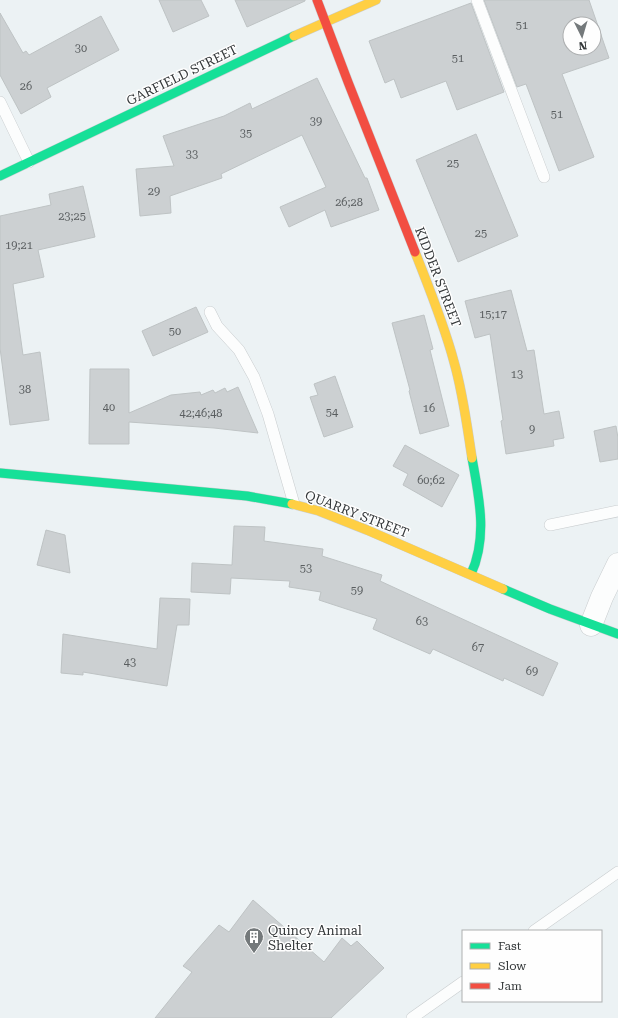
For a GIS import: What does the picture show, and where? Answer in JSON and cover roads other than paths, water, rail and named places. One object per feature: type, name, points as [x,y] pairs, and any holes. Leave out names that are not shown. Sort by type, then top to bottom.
[{"type":"street","name":"KIDDER STREET","points":[[317,0],[433,298],[458,376],[463,399],[480,515],[480,545],[475,567],[471,574]]},
{"type":"street","name":"GARFIELD STREET","points":[[0,176],[325,21],[376,0]]},
{"type":"street","name":"QUARRY STREET","points":[[0,474],[247,496],[294,504],[319,511],[367,530],[501,588],[591,625],[618,634]]},
{"type":"street","points":[[591,625],[602,597],[618,564]]},
{"type":"lane","points":[[477,0],[544,177]]},
{"type":"lane","points":[[0,102],[29,162]]},
{"type":"lane","points":[[210,312],[217,326],[239,350],[254,377],[268,414],[294,504]]},
{"type":"lane","points":[[550,525],[618,511]]},
{"type":"lane","points":[[535,930],[618,872]]},
{"type":"lane","points":[[412,1018],[462,983]]},
{"type":"place","name":"Quincy Animal Shelter","points":[[254,954]]}]
